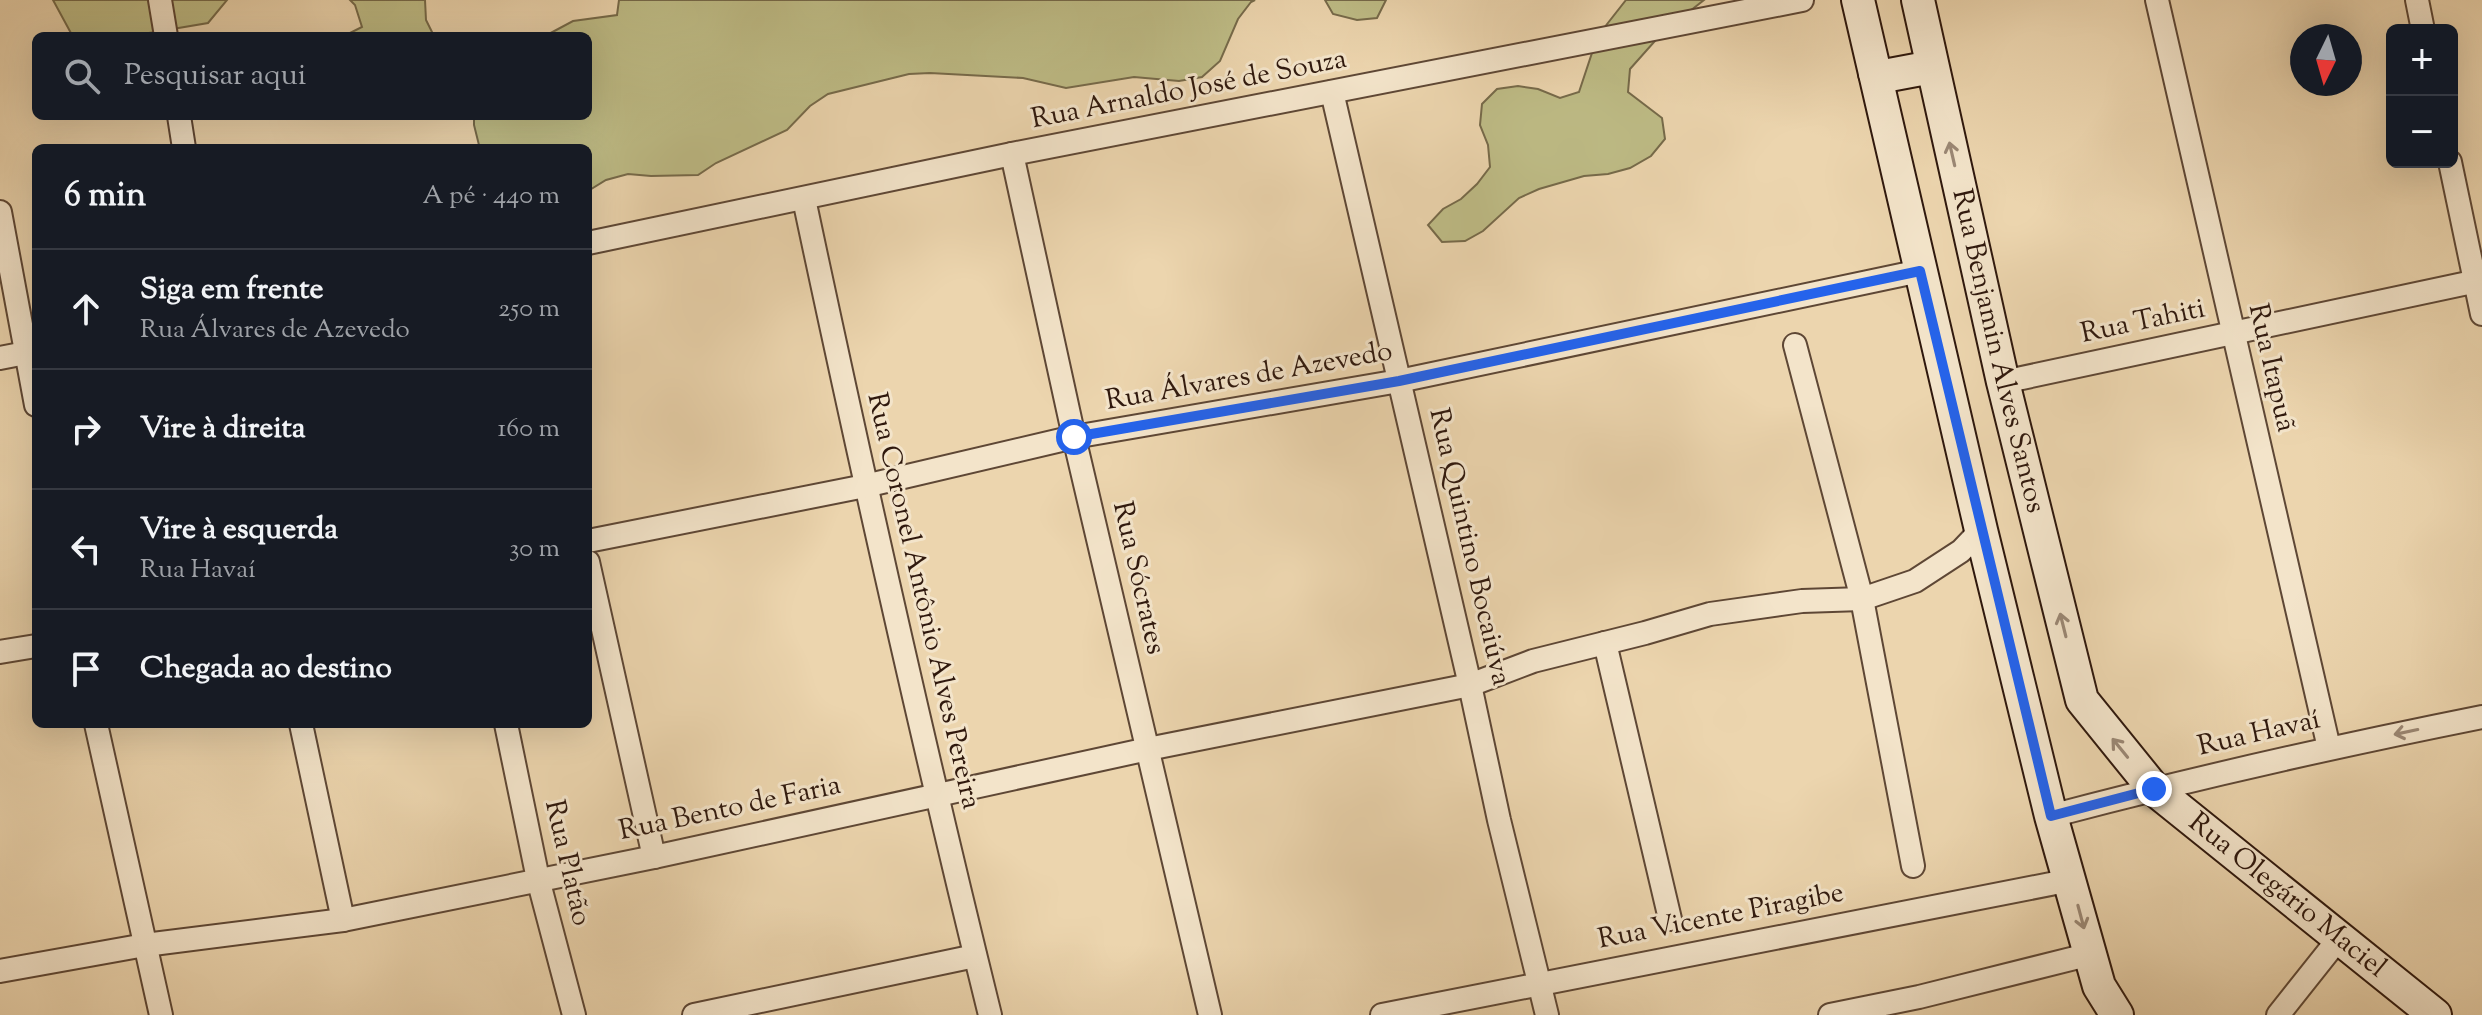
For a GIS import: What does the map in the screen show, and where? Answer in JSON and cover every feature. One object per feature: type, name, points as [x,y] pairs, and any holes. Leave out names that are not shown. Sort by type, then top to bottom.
[{"type":"main road","name":"Rua Benjamin Alves Santos","points":[[1858,0],[2051,816],[2102,1000],[2117,1015]]},
{"type":"main road","name":"Rua Benjamin Alves Santos","points":[[1918,0],[2003,382],[2082,700]]},
{"type":"main road","points":[[1875,73],[1884,76],[1932,67]]},
{"type":"main road","name":"Rua Olegário Maciel","points":[[2082,700],[2154,789],[2435,1015]]},
{"type":"street","points":[[160,0],[165,32]]},
{"type":"street","name":"Rua Arnaldo José de Souza","points":[[592,242],[1012,154],[1802,0]]},
{"type":"street","name":"Rua Itapuã","points":[[2157,0],[2329,748]]},
{"type":"street","points":[[2417,0],[2422,24]]},
{"type":"street","name":"Rua Quintino Bocaiúva","points":[[1332,92],[1499,820],[1547,1015]]},
{"type":"street","points":[[180,120],[183,144]]},
{"type":"street","name":"Rua Sócrates","points":[[1012,154],[1074,437],[1210,1015]]},
{"type":"street","points":[[2451,168],[2478,281],[2482,314]]},
{"type":"street","name":"Rua Coronel Antônio Alves Pereira","points":[[804,199],[865,486],[990,1015]]},
{"type":"street","points":[[0,212],[31,352],[0,358]]},
{"type":"street","name":"Rua Álvares de Azevedo","points":[[592,540],[865,486],[1074,437],[1399,381],[1920,271]]},
{"type":"street","name":"Rua Tahiti","points":[[2003,382],[2478,281]]},
{"type":"street","points":[[1795,345],[1862,599],[1913,866]]},
{"type":"street","name":"Rua Bento de Faria","points":[[0,971],[145,945],[343,920],[654,857],[1148,749],[1470,685],[1533,661],[1710,614],[1802,601],[1862,599],[1915,581],[1961,551],[1981,530]]},
{"type":"street","points":[[592,580],[654,857]]},
{"type":"street","points":[[1605,643],[1670,919]]},
{"type":"street","points":[[0,652],[32,647]]},
{"type":"street","name":"Rua Havaí","points":[[2051,816],[2329,748],[2482,717]]},
{"type":"street","points":[[97,728],[161,1015]]},
{"type":"street","points":[[302,728],[343,920]]},
{"type":"street","name":"Rua Platão","points":[[507,728],[538,879],[574,1015]]},
{"type":"street","name":"Rua Vicente Piragibe","points":[[1382,1015],[2071,880]]},
{"type":"street","points":[[2278,1015],[2340,937]]},
{"type":"street","points":[[1830,1015],[1919,997],[2091,954]]},
{"type":"street","points":[[694,1015],[975,956]]},
{"type":"shaded area","points":[[53,0],[227,0],[208,23],[155,32],[70,32]]},
{"type":"shaded area","points":[[350,0],[425,0],[426,20],[432,32],[352,32],[362,27],[355,5]]},
{"type":"shaded area","points":[[619,0],[1255,0],[1238,19],[1220,61],[1202,77],[1179,81],[1134,77],[1066,88],[1023,78],[909,74],[828,94],[810,106],[787,130],[716,163],[698,175],[628,174],[606,180],[592,189],[592,144],[479,144],[474,120],[592,120],[592,32],[552,32],[573,21],[617,15]]},
{"type":"shaded area","points":[[1325,0],[1386,0],[1377,18],[1357,20],[1333,14]]},
{"type":"shaded area","points":[[1626,0],[1704,0],[1662,33],[1630,69],[1628,92],[1662,118],[1665,139],[1651,156],[1630,168],[1584,176],[1539,189],[1519,198],[1483,231],[1465,241],[1442,242],[1428,225],[1443,209],[1461,199],[1490,167],[1488,145],[1480,125],[1482,104],[1497,89],[1518,86],[1538,89],[1560,98],[1579,92],[1604,28]]},
{"type":"route","points":[[1074,437],[1399,381],[1920,271],[2051,816],[2154,789]]}]
